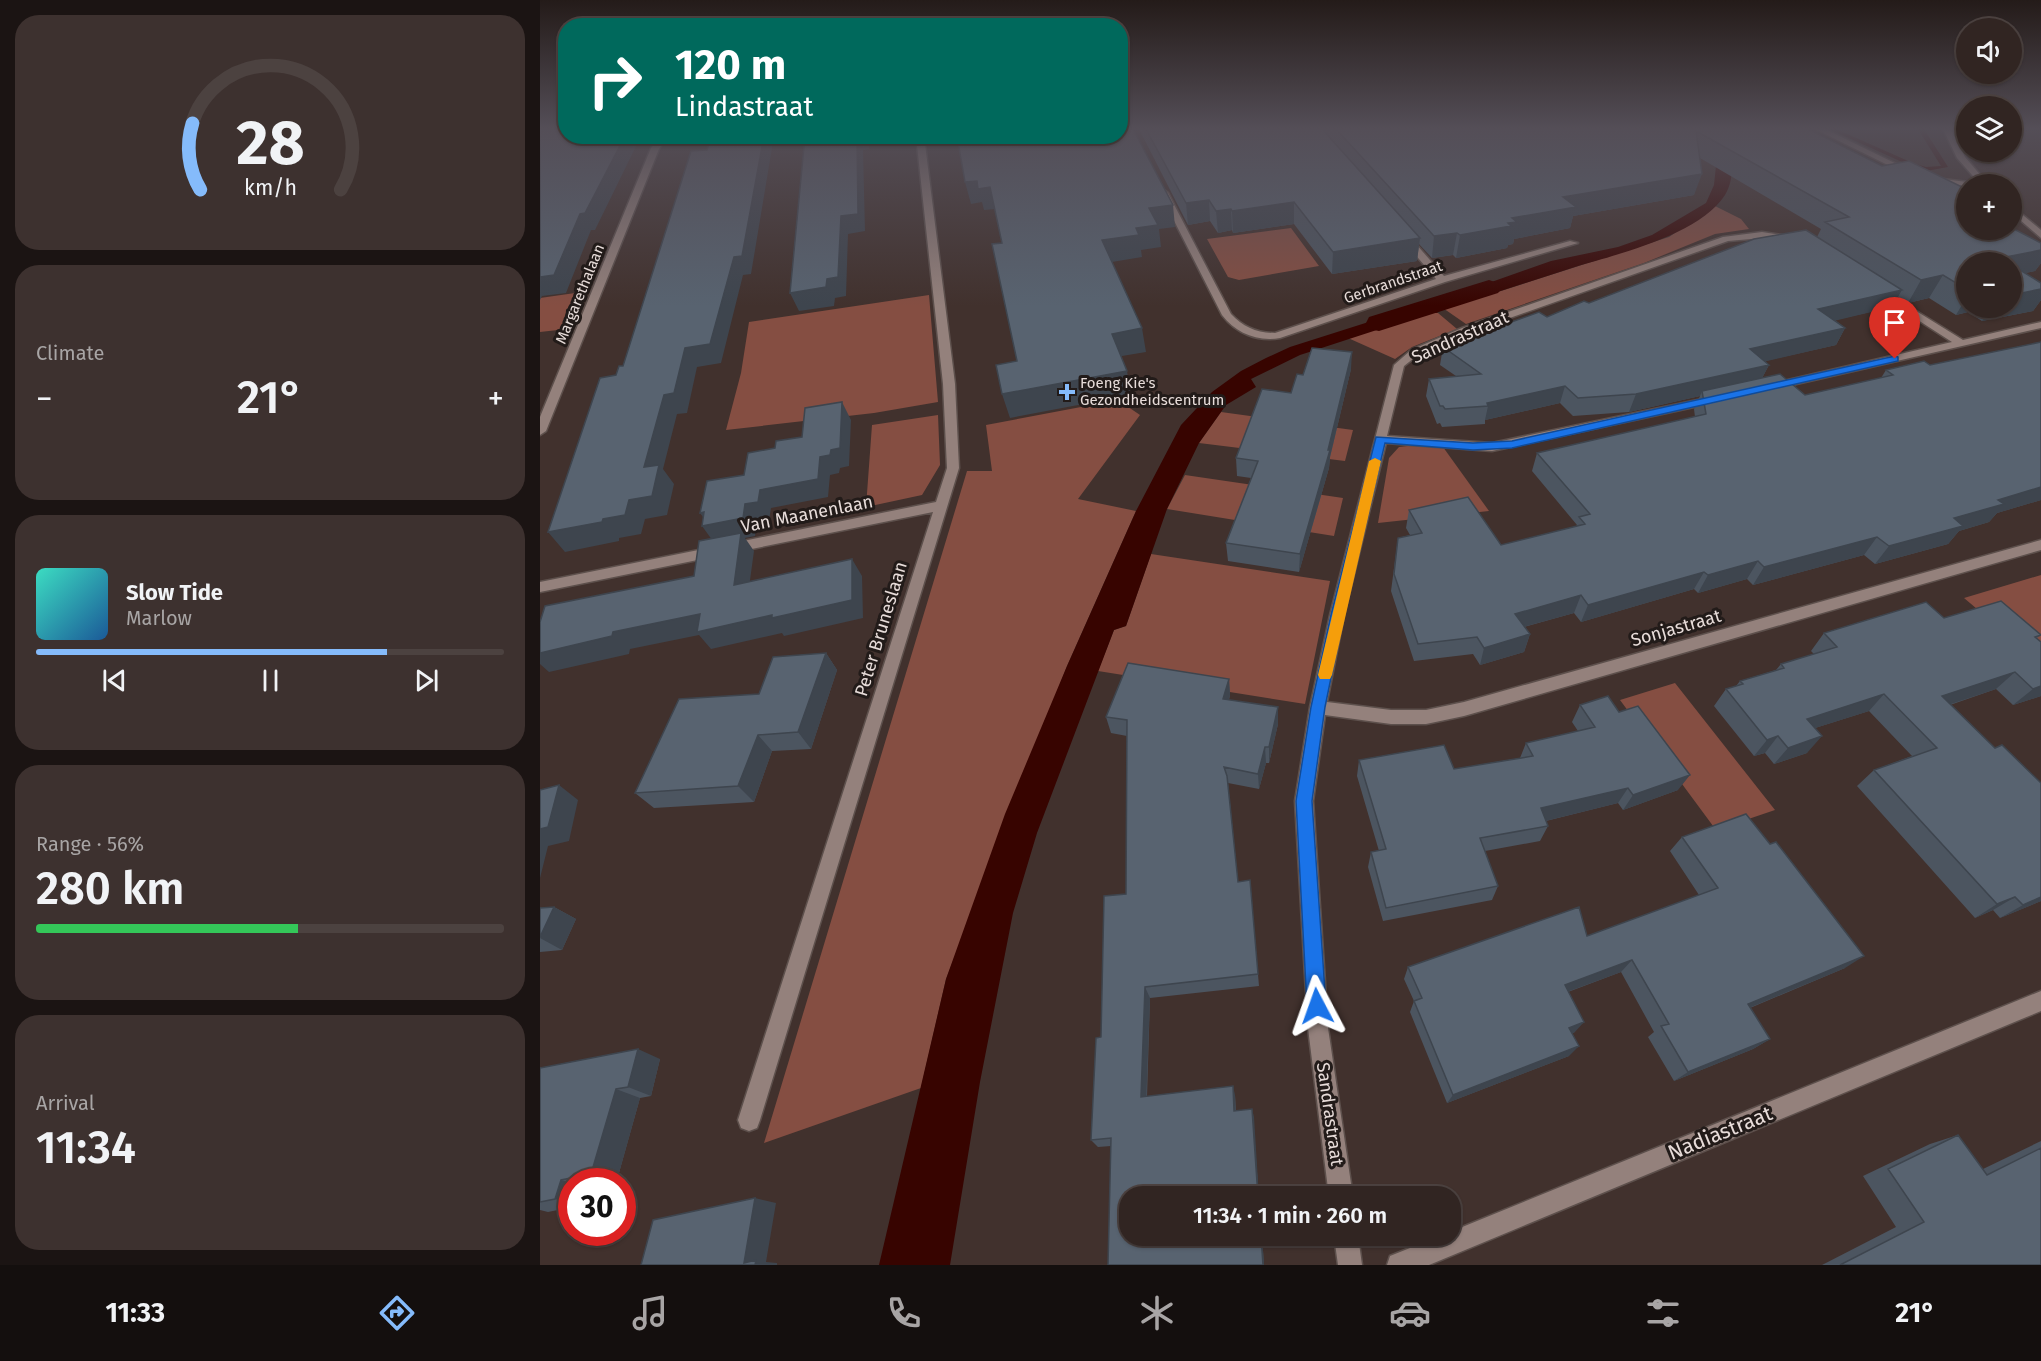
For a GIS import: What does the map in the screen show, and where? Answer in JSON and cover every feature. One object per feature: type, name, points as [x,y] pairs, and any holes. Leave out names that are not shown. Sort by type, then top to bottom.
[{"type":"street","name":"Margarethalaan","points":[[540,431],[639,188]]},
{"type":"street","name":"Peter Bruneslaan","points":[[749,1120],[953,468],[950,384],[926,188]]},
{"type":"street","name":"Gerbrandstraat","points":[[1162,188],[1227,315],[1236,325],[1261,336],[1276,336],[1442,280],[1573,243]]},
{"type":"street","points":[[2022,218],[2041,235]]},
{"type":"street","points":[[1396,227],[1442,280]]},
{"type":"street","name":"Sandrastraat","points":[[1340,1186],[1318,1028],[1304,801],[1318,707],[1337,615],[1399,365],[1415,352],[1466,330],[1726,239],[1755,234],[1781,236],[1802,242],[1812,248]]},
{"type":"street","points":[[1872,286],[1962,344]]},
{"type":"street","points":[[1754,390],[2041,325]]},
{"type":"street","points":[[1380,439],[1492,447],[1731,395]]},
{"type":"street","name":"Van Maanenlaan","points":[[540,587],[940,506]]},
{"type":"street","name":"Sonjastraat","points":[[1318,707],[1391,717],[1426,717],[1464,709],[2041,545]]},
{"type":"street","name":"Nadiastraat","points":[[1400,1265],[2041,1001]]},
{"type":"street","points":[[1347,1246],[1350,1265]]},
{"type":"shaded area","points":[[1713,188],[1728,188],[1713,209],[1697,221],[1656,241],[1452,306],[1440,306],[1435,302],[1551,261],[1618,247],[1652,235],[1706,203]]},
{"type":"shaded area","points":[[1715,206],[1741,219],[1749,229],[1715,234],[1644,263],[1466,324],[1440,306],[1501,291],[1669,237]]},
{"type":"shaded area","points":[[1291,228],[1319,266],[1239,280],[1228,277],[1207,239]]},
{"type":"shaded area","points":[[582,292],[567,329],[540,332],[540,298]]},
{"type":"shaded area","points":[[929,295],[938,402],[874,413],[726,430],[741,373],[749,322]]},
{"type":"shaded area","points":[[1425,302],[1438,313],[1432,312],[1300,355],[1251,379],[1256,387],[1226,405],[1199,443],[1167,509],[1126,626],[1114,630],[1037,833],[1013,913],[980,1082],[950,1265],[879,1265],[946,979],[1005,814],[1067,666],[1136,511],[1181,425],[1212,392],[1241,371],[1266,358],[1290,347],[1422,305],[1421,303]]},
{"type":"shaded area","points":[[1432,312],[1438,313],[1457,329],[1412,347],[1395,359],[1348,338]]},
{"type":"shaded area","points":[[1118,400],[1140,415],[1078,499],[1136,511],[1067,666],[946,979],[921,1088],[764,1143],[967,471],[992,471],[986,425]]},
{"type":"shaded area","points":[[1221,412],[1353,430],[1345,461],[1199,443]]},
{"type":"shaded area","points":[[938,415],[940,465],[922,495],[866,507],[872,425]]},
{"type":"shaded area","points":[[1399,447],[1443,447],[1489,511],[1378,523],[1389,458]]},
{"type":"shaded area","points":[[1185,475],[1343,498],[1334,536],[1167,509]]},
{"type":"shaded area","points":[[1151,554],[1330,581],[1305,704],[1098,671],[1114,630],[1126,626]]},
{"type":"shaded area","points":[[2041,575],[2041,663],[1964,598]]},
{"type":"shaded area","points":[[1675,683],[1775,810],[1716,830],[1620,700]]},
{"type":"building","points":[[540,188],[598,188],[585,213],[580,214],[554,275],[540,277]]},
{"type":"building","points":[[679,188],[754,188],[742,256],[734,257],[710,344],[685,348],[674,393],[664,395],[644,467],[659,465],[652,496],[629,500],[625,515],[603,519],[602,522],[548,532],[600,378],[616,375],[619,366],[623,366]]},
{"type":"building","points":[[800,188],[858,188],[858,214],[841,216],[838,277],[827,279],[826,287],[790,293]]},
{"type":"building","points":[[990,188],[1164,188],[1173,205],[1149,208],[1158,225],[1136,228],[1139,235],[1102,240],[1142,328],[1112,334],[1127,371],[1002,394],[996,365],[1017,361],[992,244],[1002,243]]},
{"type":"building","points":[[1178,188],[1375,188],[1420,238],[1333,252],[1294,202],[1232,211],[1231,209],[1216,211],[1209,200],[1186,203]]},
{"type":"building","points":[[1390,188],[1617,188],[1563,197],[1576,207],[1512,218],[1517,222],[1508,223],[1511,226],[1460,235],[1457,233],[1434,236]]},
{"type":"building","points":[[1797,188],[1956,188],[1956,240],[2022,240],[2022,233],[2041,243],[2041,250],[2022,254],[1956,252],[1956,283],[1943,275],[1921,280],[1825,222],[1849,217]]},
{"type":"building","points":[[1806,230],[1902,290],[1818,309],[1845,328],[1750,349],[1769,365],[1636,394],[1578,398],[1565,386],[1487,403],[1488,406],[1445,409],[1440,406],[1429,379],[1481,374],[1443,347],[1539,312],[1547,317],[1584,301],[1589,303],[1754,239]]},
{"type":"building","points":[[2022,271],[2041,283],[2041,289],[2022,293]]},
{"type":"building","points":[[2041,342],[2041,487],[1998,500],[2004,504],[1954,518],[1963,526],[1889,546],[1877,537],[1764,567],[1758,561],[1708,575],[1704,572],[1588,605],[1581,595],[1515,614],[1530,634],[1484,648],[1477,637],[1418,644],[1394,574],[1398,538],[1422,533],[1409,510],[1468,497],[1501,545],[1585,524],[1579,517],[1590,514],[1537,453],[1706,414],[1702,391],[1780,374],[1805,395],[1893,375],[1886,370],[1924,361],[1930,365]]},
{"type":"building","points":[[1312,348],[1352,352],[1328,450],[1330,450],[1300,554],[1226,543],[1258,461],[1236,458],[1262,389],[1291,393],[1297,374],[1303,375]]},
{"type":"building","points":[[842,402],[840,448],[831,450],[830,455],[820,457],[818,479],[760,490],[758,502],[745,504],[743,518],[702,526],[704,512],[700,513],[707,481],[744,475],[748,453],[775,448],[776,441],[802,437],[805,408]]},
{"type":"building","points":[[741,533],[734,585],[852,559],[852,600],[697,632],[700,614],[613,632],[612,636],[540,653],[540,622],[545,606],[694,576],[699,541]]},
{"type":"building","points":[[2001,601],[2041,635],[2035,637],[2041,642],[2041,686],[2033,689],[2015,672],[1942,696],[1995,748],[2002,745],[2041,783],[2041,897],[2023,905],[2015,897],[1997,904],[1874,770],[1937,748],[1884,694],[1807,719],[1822,736],[1788,748],[1778,736],[1767,740],[1726,689],[1743,684],[1740,681],[1784,668],[1781,664],[1837,647],[1824,633],[1926,602],[1944,618]]},
{"type":"building","points":[[826,653],[798,732],[758,735],[738,786],[635,793],[679,699],[759,694],[773,657]]},
{"type":"building","points":[[1128,663],[1229,679],[1223,699],[1278,707],[1269,747],[1265,747],[1258,774],[1224,767],[1227,776],[1238,882],[1250,880],[1258,974],[1145,987],[1141,1097],[1233,1086],[1234,1111],[1252,1109],[1257,1186],[1119,1186],[1119,1246],[1262,1246],[1263,1265],[1108,1265],[1111,1138],[1091,1140],[1096,1038],[1101,1037],[1104,896],[1126,894],[1127,720],[1106,717]]},
{"type":"building","points":[[1608,696],[1619,712],[1638,706],[1690,775],[1633,795],[1628,788],[1541,808],[1548,826],[1480,838],[1498,886],[1386,908],[1371,852],[1386,849],[1359,760],[1444,745],[1454,769],[1533,756],[1526,743],[1595,727],[1580,705]]},
{"type":"building","points":[[559,785],[548,827],[540,829],[540,790]]},
{"type":"building","points":[[1746,814],[1770,844],[1776,842],[1864,956],[1748,1004],[1770,1039],[1688,1072],[1661,1026],[1669,1024],[1632,960],[1565,985],[1584,1022],[1569,1028],[1579,1046],[1453,1095],[1414,1001],[1422,998],[1408,967],[1579,907],[1587,936],[1718,888],[1682,837]]},
{"type":"building","points":[[554,907],[540,937],[540,908]]},
{"type":"building","points":[[638,1049],[628,1087],[616,1089],[593,1168],[558,1168],[558,1190],[555,1199],[540,1202],[540,1068]]},
{"type":"building","points":[[1958,1135],[1987,1175],[2041,1148],[2041,1265],[1840,1265],[1924,1222],[1888,1169]]},
{"type":"building","points":[[755,1198],[744,1263],[756,1260],[755,1265],[641,1265],[653,1220]]},
{"type":"waterway","points":[[1379,323],[1489,288]]},
{"type":"slow traffic","points":[[1325,675],[1337,615],[1375,461]]},
{"type":"place","name":"Foeng Kie's Gezondheidscentrum","points":[[1067,392]]},
{"type":"route","points":[[1317,1006],[1304,801],[1318,707],[1337,615],[1380,439],[1473,447],[1512,444],[1895,359]]}]
